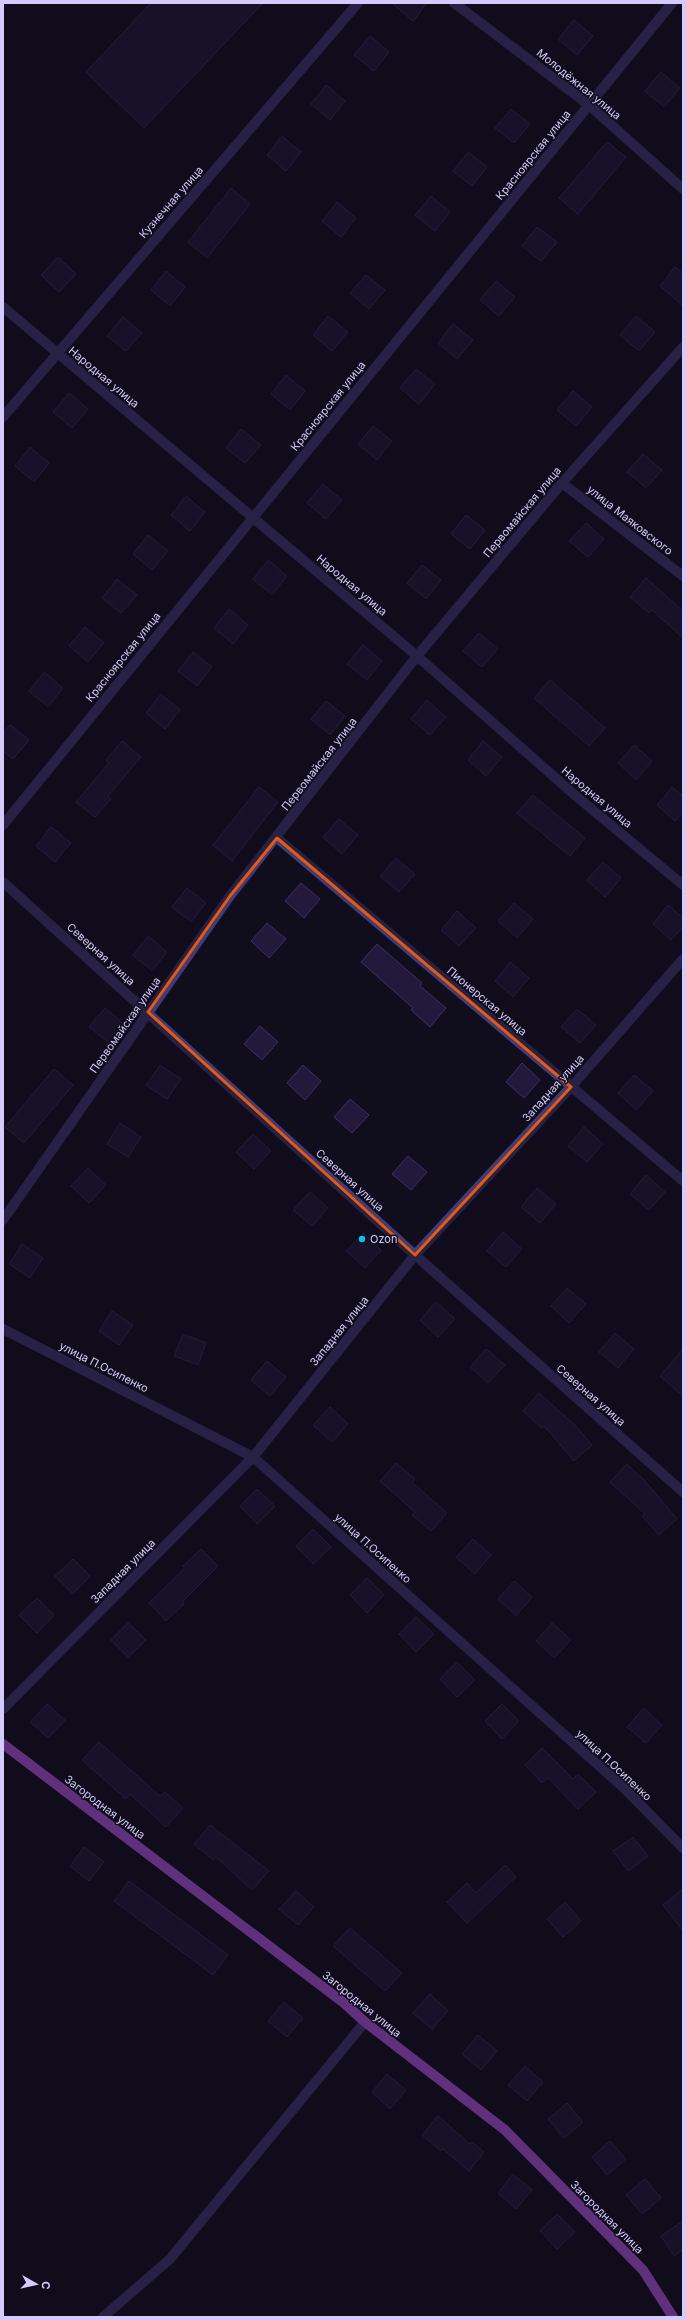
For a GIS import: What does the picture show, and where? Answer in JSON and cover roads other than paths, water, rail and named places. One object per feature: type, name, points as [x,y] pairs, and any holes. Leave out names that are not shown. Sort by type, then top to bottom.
[{"type":"main road","name":"Загородная улица","points":[[3,1744],[344,2003],[365,2022],[505,2130],[643,2270],[673,2317]]},
{"type":"street","name":"Кузнечная улица","points":[[3,417],[358,3]]},
{"type":"street","name":"Молодёжная улица","points":[[454,3],[589,105],[683,189]]},
{"type":"street","name":"Красноярская улица","points":[[3,825],[252,516],[672,3]]},
{"type":"street","name":"Народная улица","points":[[3,307],[417,656],[576,796],[683,885]]},
{"type":"street","name":"Первомайская улица","points":[[3,1220],[230,896],[277,838],[417,656],[562,483],[683,347]]},
{"type":"street","name":"улица Маяковского","points":[[562,483],[683,576]]},
{"type":"street","name":"Пионерская улица","points":[[277,838],[683,1181]]},
{"type":"street","name":"Северная улица","points":[[3,882],[415,1255],[683,1492]]},
{"type":"street","name":"Западная улица","points":[[3,1709],[253,1457],[415,1255],[571,1087],[683,959]]},
{"type":"street","name":"улица П.Осипенко","points":[[3,1329],[253,1457],[624,1788],[683,1848]]},
{"type":"street","points":[[103,2317],[170,2259],[365,2022]]},
{"type":"place","name":"Ozon","points":[[362,1239]]}]
